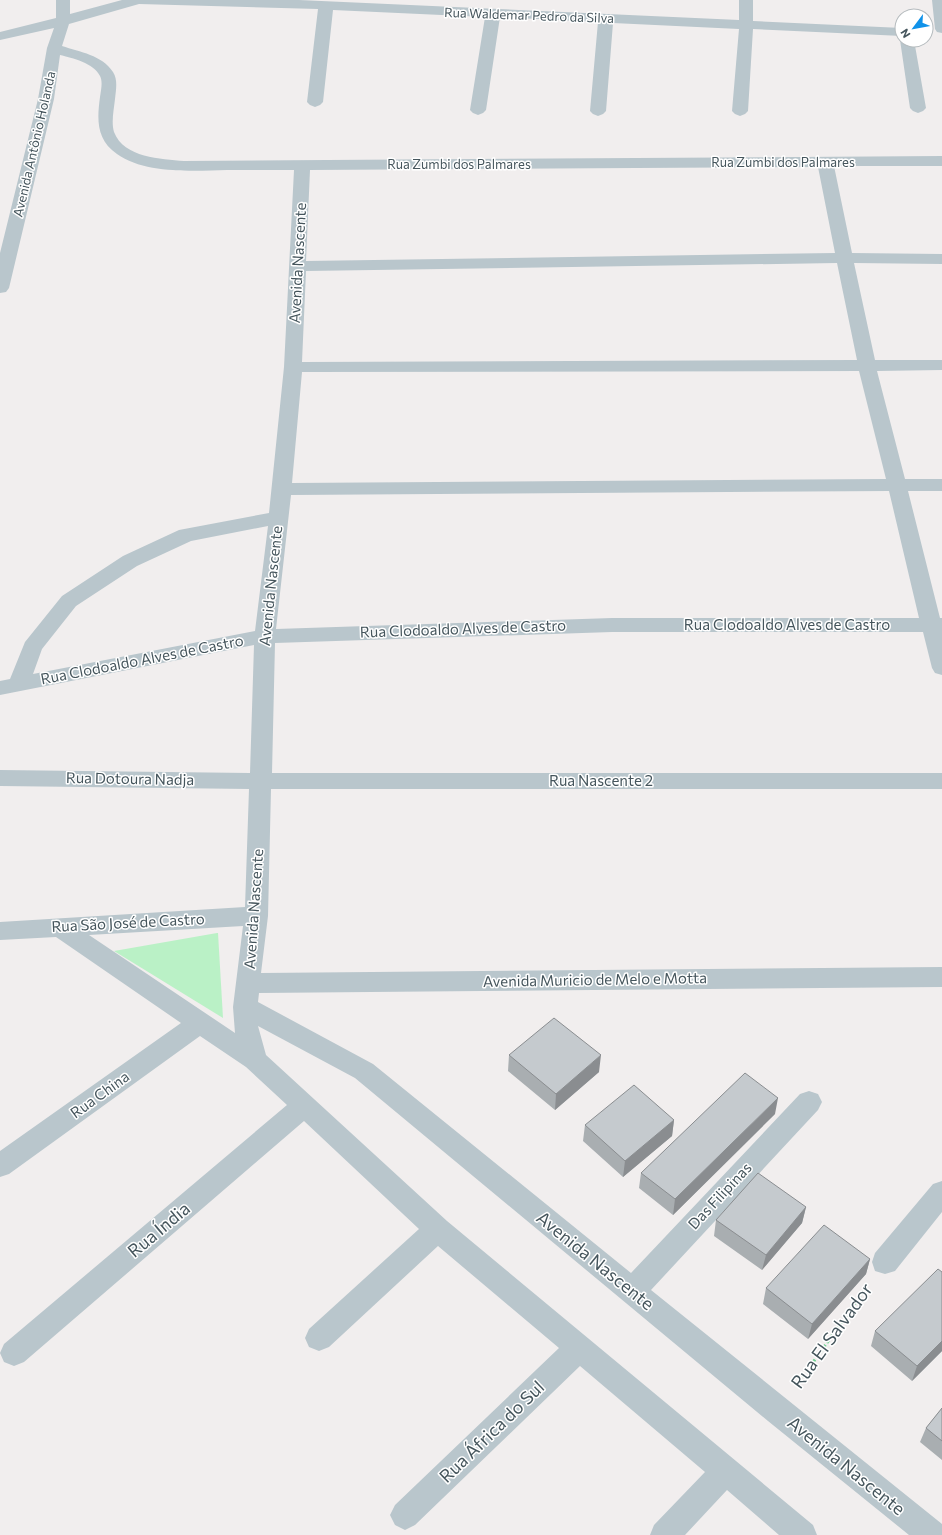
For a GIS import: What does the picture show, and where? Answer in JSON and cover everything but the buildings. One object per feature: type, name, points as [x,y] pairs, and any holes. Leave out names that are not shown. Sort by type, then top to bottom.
[{"type":"street","name":"Avenida Antônio Holanda","points":[[0,288],[46,99],[54,48],[63,22],[63,0]]},
{"type":"street","name":"Rua Waldemar Pedro da Silva","points":[[0,36],[63,22],[138,0],[262,2],[326,5],[394,4],[493,14],[894,32]]},
{"type":"street","points":[[542,16],[546,0]]},
{"type":"street","points":[[740,111],[746,26],[746,0]]},
{"type":"street","points":[[938,33],[939,0]]},
{"type":"street","points":[[316,102],[326,5]]},
{"type":"street","points":[[478,110],[493,14]]},
{"type":"street","points":[[598,111],[606,18]]},
{"type":"street","name":"Rua Zumbi dos Palmares","points":[[54,48],[93,62],[105,72],[108,79],[106,132],[120,151],[142,161],[184,166],[942,161]]},
{"type":"street","points":[[908,48],[918,108]]},
{"type":"street","points":[[825,162],[867,365],[897,485],[937,626],[942,668]]},
{"type":"street","name":"Avenida Nascente","points":[[255,1060],[246,1029],[246,995],[256,916],[265,636],[282,489],[293,367],[299,266],[302,165]]},
{"type":"street","points":[[299,266],[844,258],[942,259]]},
{"type":"street","points":[[293,367],[942,365]]},
{"type":"street","points":[[282,489],[942,485]]},
{"type":"street","points":[[10,686],[32,647],[69,601],[130,561],[186,535],[278,518]]},
{"type":"street","name":"Rua Clodoaldo Alves de Castro","points":[[10,686],[265,636],[612,625],[937,626]]},
{"type":"street","name":"Rua Dotoura Nadja","points":[[0,778],[260,781]]},
{"type":"street","name":"Rua Nascente 2","points":[[260,781],[942,781]]},
{"type":"street","name":"Rua São José de Castro","points":[[0,931],[256,916]]},
{"type":"street","points":[[59,927],[255,1060],[438,1228],[802,1535]]},
{"type":"street","name":"Avenida Muricio de Melo e Motta","points":[[246,995],[942,977]]},
{"type":"street","name":"Avenida Nascente","points":[[246,995],[364,1070],[778,1411],[932,1535]]},
{"type":"street","name":"Rua China","points":[[0,1166],[199,1023]]},
{"type":"street","name":"Das Filipinas","points":[[632,1291],[809,1102]]},
{"type":"street","name":"Rua Índia","points":[[14,1354],[304,1106]]},
{"type":"street","points":[[885,1262],[942,1192]]},
{"type":"street","points":[[319,1338],[438,1228]]},
{"type":"street","name":"Rua África do Sul","points":[[405,1515],[579,1348]]},
{"type":"street","points":[[665,1535],[725,1471]]},
{"type":"path","name":"Rua El Salvador","points":[[778,1411],[885,1262]]},
{"type":"green space","points":[[217,933],[223,1018],[114,951]]}]
